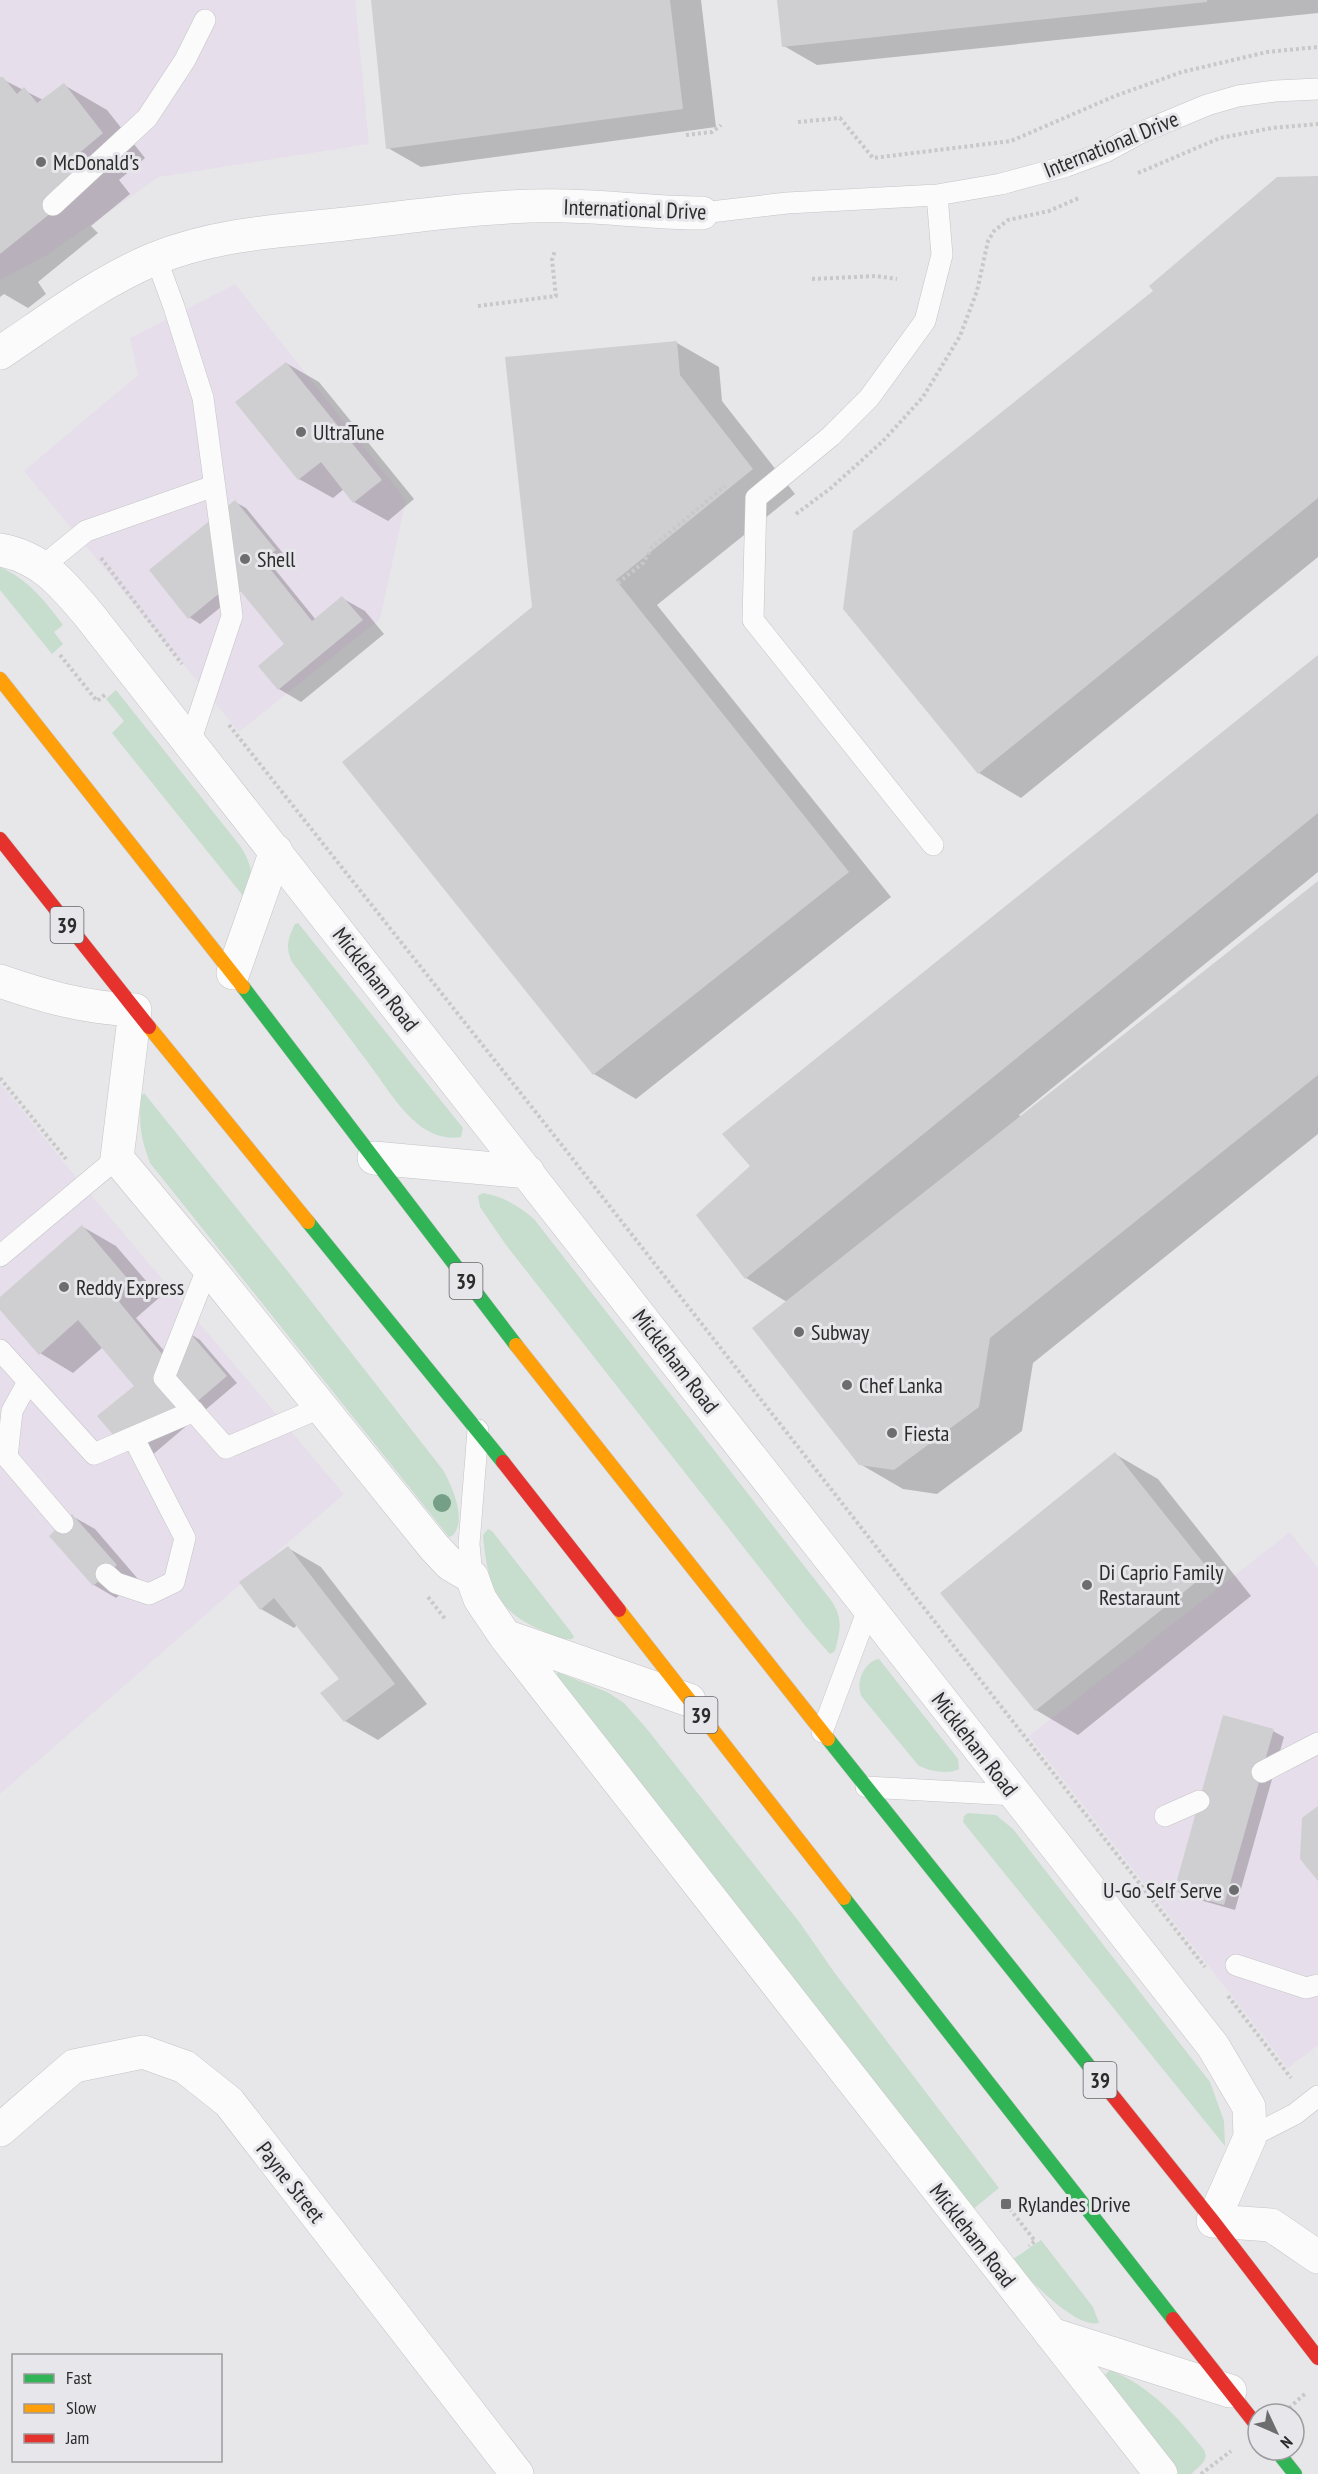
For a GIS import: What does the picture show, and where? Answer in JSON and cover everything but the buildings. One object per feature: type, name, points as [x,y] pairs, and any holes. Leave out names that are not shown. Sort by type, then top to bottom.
[{"type":"main road","name":"39","points":[[0,679],[233,973],[568,1413],[1213,2221],[1318,2358]]},
{"type":"main road","name":"39","points":[[0,839],[135,1010],[478,1430],[1246,2412]]},
{"type":"main road","points":[[1286,2462],[1295,2474]]},
{"type":"street","name":"International Drive","points":[[0,353],[66,306],[107,281],[156,258],[194,246],[251,233],[517,207],[567,206],[653,213],[702,213]]},
{"type":"street","name":"Mickleham Road","points":[[0,550],[26,557],[43,566],[58,579],[89,615],[276,850],[1213,2046],[1249,2107],[1250,2137],[1213,2221]]},
{"type":"street","points":[[233,973],[276,850]]},
{"type":"street","points":[[0,981],[57,1000],[84,1006],[135,1010],[117,1158],[434,1547],[450,1564],[472,1577]]},
{"type":"street","points":[[374,1158],[528,1172]]},
{"type":"street","name":"Mickleham Road","points":[[472,1577],[480,1599],[505,1636],[1161,2474]]},
{"type":"street","points":[[505,1636],[689,1700]]},
{"type":"street","name":"Payne Street","points":[[0,2130],[74,2066],[143,2052],[185,2067],[229,2103],[518,2474]]},
{"type":"street","points":[[1213,2221],[1271,2225],[1318,2257]]},
{"type":"street","points":[[1051,2334],[1230,2391]]},
{"type":"lane","points":[[53,205],[147,118],[185,60],[205,20]]},
{"type":"lane","name":"International Drive","points":[[702,213],[787,203],[937,195],[1001,184],[1067,166],[1105,152],[1207,105],[1238,96],[1318,89]]},
{"type":"lane","points":[[933,845],[753,620],[756,498],[831,436],[870,398],[925,321],[942,255],[937,195]]},
{"type":"lane","points":[[156,258],[203,398],[232,616],[190,742]]},
{"type":"lane","points":[[43,566],[86,531],[214,486]]},
{"type":"lane","points":[[0,1256],[117,1158]]},
{"type":"lane","points":[[208,1267],[164,1378],[226,1448],[322,1407]]},
{"type":"lane","points":[[0,1350],[94,1454],[194,1411]]},
{"type":"lane","points":[[28,1382],[12,1411],[7,1457],[63,1523]]},
{"type":"lane","points":[[472,1577],[469,1544],[478,1430]]},
{"type":"lane","points":[[106,1574],[116,1584],[149,1594],[174,1582],[185,1538],[133,1437]]},
{"type":"lane","points":[[822,1732],[869,1608]]},
{"type":"lane","points":[[1262,1772],[1318,1743]]},
{"type":"lane","points":[[866,1787],[1015,1795]]},
{"type":"lane","points":[[1165,1816],[1199,1801]]},
{"type":"lane","points":[[1236,1965],[1306,1988],[1318,1985]]},
{"type":"lane","points":[[1250,2137],[1295,2114],[1314,2099]]},
{"type":"path","points":[[798,122],[840,118],[873,158],[1007,142],[1041,130],[1115,96],[1182,72],[1268,52],[1318,47]]},
{"type":"path","points":[[1135,174],[1220,138],[1272,128],[1318,124]]},
{"type":"path","points":[[686,135],[712,132],[721,125]]},
{"type":"path","points":[[796,514],[831,488],[883,441],[923,397],[960,336],[977,291],[988,241],[994,231],[1008,220],[1049,211],[1081,197]]},
{"type":"path","points":[[478,306],[556,296],[552,260],[555,250]]},
{"type":"path","points":[[812,279],[876,276],[897,279]]},
{"type":"path","points":[[618,583],[643,563],[652,547],[728,484]]},
{"type":"path","points":[[83,534],[206,696],[568,1153],[1212,1976]]},
{"type":"path","points":[[1227,1995],[1314,2099]]},
{"type":"path","points":[[1295,2402],[1311,2389]]},
{"type":"shaded area","points":[[0,0],[355,0],[369,144],[159,177],[46,256],[0,280]]},
{"type":"shaded area","name":"Shell","points":[[235,284],[406,500],[380,619],[239,732],[24,471],[138,375],[130,338]]},
{"type":"shaded area","points":[[0,1083],[70,1170],[344,1494],[0,1794]]},
{"type":"shaded area","name":"U-Go Self Serve","points":[[1290,1532],[1318,1568],[1318,2045],[1288,2068],[1029,1736]]},
{"type":"green space","points":[[0,567],[28,585],[63,625],[54,632],[63,644],[52,654],[0,590]]},
{"type":"green space","points":[[116,690],[241,847],[251,871],[244,897],[112,733],[124,721],[106,699]]},
{"type":"green space","points":[[298,923],[463,1128],[461,1137],[444,1137],[428,1131],[412,1119],[394,1098],[292,962],[288,943],[295,924]]},
{"type":"green space","points":[[144,1093],[443,1470],[454,1494],[459,1513],[457,1530],[452,1536],[449,1537],[150,1163],[140,1123],[141,1096]]},
{"type":"green space","points":[[483,1193],[510,1202],[534,1219],[830,1599],[839,1618],[835,1651],[830,1654],[807,1628],[506,1245],[480,1207],[478,1196]]},
{"type":"green space","points":[[488,1529],[492,1531],[571,1632],[574,1637],[572,1639],[556,1637],[525,1622],[503,1604],[496,1593],[487,1567],[483,1535]]},
{"type":"green space","points":[[879,1659],[958,1759],[959,1769],[950,1772],[939,1771],[918,1765],[862,1697],[859,1686],[862,1674],[869,1664]]},
{"type":"green space","points":[[557,1672],[607,1692],[624,1703],[800,1923],[834,1972],[999,2188],[972,2210],[557,1678]]},
{"type":"green space","points":[[968,1813],[996,1815],[1013,1829],[1210,2082],[1224,2121],[1225,2146],[963,1822],[964,1816]]},
{"type":"green space","points":[[1041,2240],[1093,2307],[1099,2323],[1089,2323],[1065,2310],[1040,2289],[1012,2260]]},
{"type":"green space","points":[[1110,2370],[1138,2385],[1162,2404],[1204,2450],[1204,2461],[1191,2474],[1176,2474],[1105,2375]]},
{"type":"traffic: fast","points":[[243,987],[516,1345]]},
{"type":"traffic: fast","points":[[308,1222],[503,1462]]},
{"type":"traffic: fast","points":[[828,1739],[1097,2076]]},
{"type":"traffic: fast","points":[[844,1898],[1173,2319]]},
{"type":"traffic: fast","points":[[1286,2462],[1295,2474]]},
{"type":"traffic: slow","points":[[0,679],[243,987]]},
{"type":"traffic: slow","points":[[149,1027],[308,1222]]},
{"type":"traffic: slow","points":[[516,1345],[828,1739]]},
{"type":"traffic: slow","points":[[619,1610],[844,1898]]},
{"type":"traffic: jam","points":[[0,839],[149,1027]]},
{"type":"traffic: jam","points":[[503,1462],[619,1610]]},
{"type":"traffic: jam","points":[[1097,2076],[1213,2221],[1318,2358]]},
{"type":"traffic: jam","points":[[1173,2319],[1246,2412]]},
{"type":"place","name":"McDonald's","points":[[41,162]]},
{"type":"place","name":"UltraTune","points":[[301,432]]},
{"type":"place","name":"Shell","points":[[245,559]]},
{"type":"place","name":"Reddy Express","points":[[64,1287]]},
{"type":"place","name":"Subway","points":[[799,1332]]},
{"type":"place","name":"Chef Lanka","points":[[847,1385]]},
{"type":"place","name":"Fiesta","points":[[892,1433]]},
{"type":"place","name":"Di Caprio Family Restaraunt","points":[[1087,1585]]},
{"type":"place","name":"U-Go Self Serve","points":[[1234,1890]]},
{"type":"place","name":"Rylandes Drive","points":[[1006,2204]]}]
